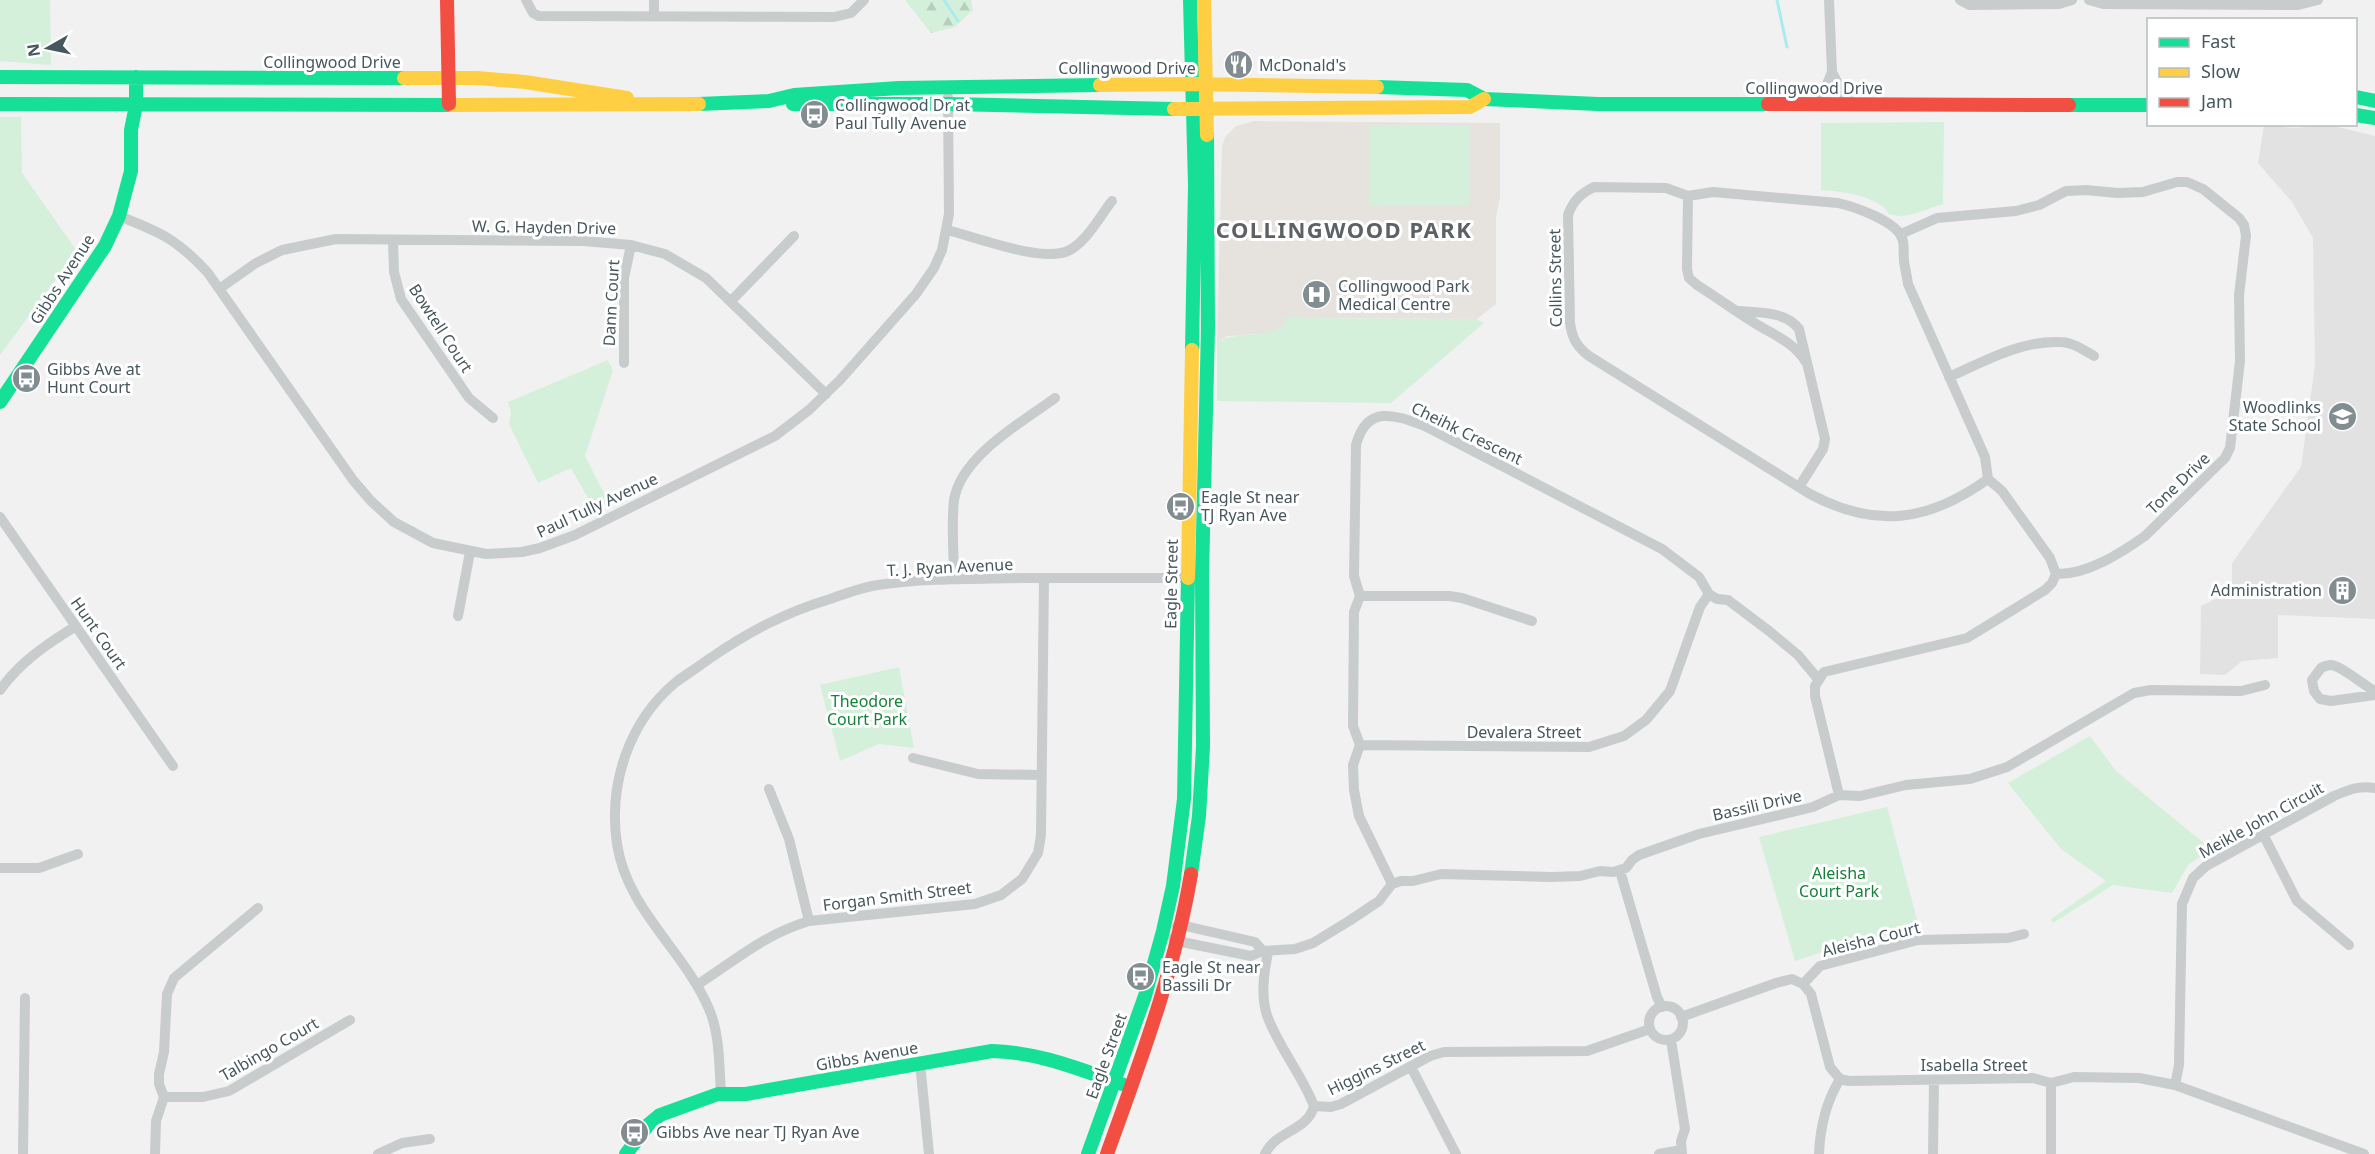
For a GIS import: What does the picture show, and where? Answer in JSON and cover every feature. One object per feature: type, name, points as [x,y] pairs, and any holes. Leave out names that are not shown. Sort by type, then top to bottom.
[{"type":"main road","points":[[447,0],[448,104]]},
{"type":"main road","name":"Eagle Street","points":[[1107,1154],[1177,941],[1195,850],[1199,804],[1203,694],[1202,578],[1209,357],[1201,108],[1190,0]]},
{"type":"main road","name":"Eagle Street","points":[[1199,84],[1204,0]]},
{"type":"main road","name":"Collingwood Drive","points":[[0,77],[507,80],[614,95],[662,105]]},
{"type":"main road","name":"Gibbs Avenue","points":[[0,402],[105,246],[118,216],[131,171],[130,77]]},
{"type":"main road","name":"Collingwood Drive","points":[[0,104],[662,105],[770,100],[794,95],[850,91],[1199,84],[1467,90],[1484,99],[1598,104],[2147,104]]},
{"type":"main road","points":[[2357,97],[2375,101]]},
{"type":"main road","name":"Collingwood Drive","points":[[770,100],[794,104],[948,104],[1133,109],[1470,107],[1484,99]]},
{"type":"main road","name":"Eagle Street","points":[[1088,1154],[1145,996],[1163,930],[1178,857],[1184,799],[1201,108]]},
{"type":"main road","points":[[2357,115],[2375,118]]},
{"type":"main road","name":"Gibbs Avenue","points":[[626,1154],[657,1116],[671,1109],[721,1093],[746,1094],[992,1051],[1016,1051],[1048,1056],[1130,1087]]},
{"type":"street","points":[[526,0],[529,8],[539,16],[834,17],[851,13],[864,0]]},
{"type":"street","points":[[654,0],[654,16]]},
{"type":"street","points":[[1819,104],[1832,72],[1829,0]]},
{"type":"street","points":[[1960,0],[1969,5],[2059,4],[2072,0]]},
{"type":"street","points":[[2089,0],[2103,4],[2201,2],[2298,5],[2318,0]]},
{"type":"street","points":[[1832,72],[1843,93],[1852,104]]},
{"type":"street","name":"Paul Tully Avenue","points":[[118,216],[160,232],[188,251],[219,289],[353,480],[394,522],[433,543],[470,552],[504,554],[522,552],[575,535],[776,436],[826,394],[916,294],[942,250],[947,230],[948,88]]},
{"type":"street","name":"Tone Drive","points":[[1901,234],[1937,218],[2016,211],[2039,205],[2066,191],[2143,192],[2177,182],[2187,182],[2203,189],[2217,198],[2244,225],[2246,236],[2239,295],[2240,361],[2232,437],[2225,458],[2132,546],[2079,572],[2056,574]]},
{"type":"street","name":"Collins Street","points":[[1901,234],[1876,216],[1856,207],[1838,203],[1713,192],[1688,195],[1666,188],[1594,187],[1583,192],[1573,202],[1568,215],[1571,335],[1578,347],[1589,356],[1799,488],[1835,507],[1870,516],[1902,515],[1943,505],[1988,479]]},
{"type":"street","points":[[1688,195],[1686,243],[1689,278],[1753,322],[1790,343],[1807,363]]},
{"type":"street","points":[[947,230],[1042,255],[1060,254],[1080,242],[1112,201]]},
{"type":"street","points":[[1839,795],[1815,696],[1818,679],[1824,672],[1966,638],[2045,590],[2052,583],[2056,574],[2050,558],[2002,491],[1988,479],[1985,457],[1908,284],[1901,234]]},
{"type":"street","points":[[731,301],[794,236]]},
{"type":"street","name":"W. G. Hayden Drive","points":[[219,289],[256,263],[282,250],[336,240],[583,241],[631,245],[665,254],[693,268],[731,301],[826,394]]},
{"type":"street","name":"Bowtell Court","points":[[393,240],[394,272],[401,299],[469,398],[493,417]]},
{"type":"street","name":"Dann Court","points":[[624,363],[624,278],[631,245]]},
{"type":"street","points":[[1739,311],[1782,316],[1794,322],[1803,339],[1825,439],[1823,449],[1799,488]]},
{"type":"street","points":[[1949,377],[2014,350],[2038,344],[2061,342],[2077,346],[2094,356]]},
{"type":"street","points":[[954,579],[955,499],[958,485],[967,468],[980,454],[1055,398]]},
{"type":"street","name":"Cheihk Crescent","points":[[1392,884],[1359,816],[1354,790],[1353,765],[1360,746],[1353,726],[1354,612],[1360,596],[1354,576],[1356,445],[1363,428],[1371,420],[1382,416],[1398,416],[1425,426],[1662,549],[1699,577],[1709,594],[1717,599],[1728,600],[1798,655],[1818,679]]},
{"type":"street","name":"Hunt Court","points":[[0,517],[173,766]]},
{"type":"street","points":[[458,616],[470,552]]},
{"type":"street","name":"Forgan Smith Street","points":[[697,985],[765,939],[784,929],[809,921],[975,904],[1001,895],[1012,889],[1022,879],[1038,853],[1041,835],[1044,578]]},
{"type":"street","name":"T. J. Ryan Avenue","points":[[721,1093],[717,1044],[710,1011],[697,985],[639,905],[626,878],[617,848],[614,822],[619,775],[627,750],[640,725],[656,703],[675,683],[743,635],[807,606],[874,585],[954,579],[1202,578]]},
{"type":"street","name":"Devalera Street","points":[[1360,746],[1589,747],[1624,736],[1646,720],[1670,691],[1700,606],[1709,594]]},
{"type":"street","points":[[1360,596],[1449,596],[1462,598],[1532,621]]},
{"type":"street","points":[[0,690],[25,661],[76,626]]},
{"type":"street","points":[[2330,665],[2340,669],[2375,693],[2331,701],[2320,699],[2314,691],[2312,680],[2321,668],[2330,665]]},
{"type":"street","name":"Bassili Drive","points":[[1620,871],[1639,855],[1700,834],[1813,807],[1839,795],[1860,796],[1906,785],[1970,779],[2007,766],[2134,693],[2151,690],[2241,692],[2265,685]]},
{"type":"street","points":[[912,758],[978,774],[1041,775]]},
{"type":"street","name":"Meikle John Circuit","points":[[2175,1085],[2179,1065],[2182,904],[2193,878],[2206,866],[2352,788],[2365,786],[2375,788]]},
{"type":"street","points":[[769,789],[789,839],[809,921]]},
{"type":"street","points":[[2264,836],[2297,901],[2349,945]]},
{"type":"street","points":[[0,868],[39,868],[78,854]]},
{"type":"street","points":[[1163,930],[1177,941],[1251,957],[1266,951],[1295,950],[1313,943],[1379,901],[1392,884],[1441,874],[1552,877],[1620,871],[1657,997],[1662,1007]]},
{"type":"street","points":[[155,1154],[156,1121],[164,1097],[159,1084],[159,1074],[164,1052],[165,1009],[170,985],[174,978],[258,908]]},
{"type":"street","points":[[1163,930],[1181,925],[1255,942],[1266,951]]},
{"type":"street","name":"Aleisha Court","points":[[1803,984],[1820,966],[1918,940],[2008,938],[2024,934]]},
{"type":"street","name":"Higgins Street","points":[[1266,951],[1264,1000],[1268,1017],[1314,1106],[1331,1107],[1341,1104],[1444,1052],[1587,1052],[1650,1029]]},
{"type":"street","points":[[1681,1017],[1776,983],[1792,979],[1803,984],[1811,994],[1830,1067],[1839,1079],[1828,1098],[1819,1139],[1819,1154]]},
{"type":"street","points":[[24,1154],[25,998]]},
{"type":"street","points":[[1662,1007],[1673,1008],[1683,1022],[1680,1033],[1671,1040],[1656,1037],[1650,1029],[1651,1015],[1662,1007]]},
{"type":"street","name":"Talbingo Court","points":[[164,1097],[203,1097],[229,1091],[350,1020]]},
{"type":"street","points":[[1659,1154],[1682,1152],[1685,1129],[1671,1040]]},
{"type":"street","points":[[920,1063],[929,1154]]},
{"type":"street","points":[[1411,1067],[1456,1154]]},
{"type":"street","name":"Isabella Street","points":[[1839,1079],[1849,1081],[2033,1078],[2051,1083],[2074,1077],[2139,1078],[2175,1085],[2364,1154]]},
{"type":"street","points":[[1933,1154],[1934,1080]]},
{"type":"street","points":[[2051,1083],[2051,1154]]},
{"type":"street","points":[[1265,1154],[1275,1140],[1306,1122],[1312,1115],[1314,1106]]},
{"type":"street","points":[[378,1154],[402,1143],[430,1139]]},
{"type":"shaded area","points":[[1254,121],[1500,123],[1500,197],[1496,217],[1496,304],[1477,319],[1284,318],[1286,325],[1272,333],[1228,336],[1217,342],[1222,146],[1225,137],[1236,126]]},
{"type":"shaded area","name":"Woodlinks State School","points":[[2264,126],[2293,128],[2333,126],[2375,136],[2375,619],[2278,615],[2278,658],[2242,661],[2225,675],[2200,674],[2201,606],[2232,591],[2232,563],[2301,467],[2315,365],[2313,238],[2292,202],[2258,163]]},
{"type":"green space","points":[[0,0],[50,0],[51,65],[0,61]]},
{"type":"green space","points":[[905,0],[971,0],[973,10],[955,27],[931,33]]},
{"type":"green space","points":[[0,117],[21,117],[22,173],[77,251],[0,355]]},
{"type":"green space","points":[[1944,122],[1943,204],[1903,216],[1889,214],[1869,199],[1848,193],[1821,190],[1821,123]]},
{"type":"green space","points":[[1369,125],[1469,125],[1469,206],[1369,205]]},
{"type":"green space","points":[[1283,318],[1477,319],[1484,323],[1391,403],[1217,401],[1217,342],[1225,338],[1276,330],[1286,325]]},
{"type":"green space","points":[[608,360],[613,370],[585,456],[609,503],[594,509],[571,468],[538,483],[509,424],[511,413],[508,402]]},
{"type":"green space","name":"Theodore Court Park","points":[[899,667],[914,748],[879,744],[840,761],[820,685]]},
{"type":"green space","points":[[2090,736],[2116,771],[2211,849],[2188,865],[2172,893],[2113,885],[2053,923],[2051,919],[2106,881],[2061,849],[2008,783]]},
{"type":"green space","name":"Aleisha Court Park","points":[[1887,807],[1919,927],[1856,941],[1795,961],[1759,837]]},
{"type":"waterway","points":[[944,0],[958,21]]},
{"type":"waterway","points":[[1777,0],[1787,47]]},
{"type":"traffic: fast","points":[[1190,0],[1195,185],[1192,350]]},
{"type":"traffic: fast","points":[[0,77],[404,78]]},
{"type":"traffic: fast","points":[[0,402],[105,246],[119,216],[131,171],[131,130],[136,105],[136,77]]},
{"type":"traffic: fast","points":[[699,104],[769,101],[794,95],[899,88],[1100,85]]},
{"type":"traffic: fast","points":[[1377,87],[1467,90],[1484,99],[1598,104],[1768,104]]},
{"type":"traffic: fast","points":[[2357,97],[2375,101]]},
{"type":"traffic: fast","points":[[0,104],[452,105]]},
{"type":"traffic: fast","points":[[793,104],[948,104],[1174,109]]},
{"type":"traffic: fast","points":[[2069,105],[2147,105]]},
{"type":"traffic: fast","points":[[2357,115],[2375,118]]},
{"type":"traffic: fast","points":[[1191,874],[1199,816],[1203,747],[1202,575],[1208,328],[1207,135]]},
{"type":"traffic: fast","points":[[1088,1154],[1145,996],[1173,886],[1184,799],[1188,578]]},
{"type":"traffic: fast","points":[[626,1154],[648,1125],[660,1115],[718,1094],[746,1094],[992,1051],[1042,1058],[1122,1084]]},
{"type":"traffic: slow","points":[[1204,0],[1207,135]]},
{"type":"traffic: slow","points":[[404,78],[477,78],[525,82],[627,98]]},
{"type":"traffic: slow","points":[[1100,85],[1377,87]]},
{"type":"traffic: slow","points":[[1174,109],[1470,107],[1484,99]]},
{"type":"traffic: slow","points":[[452,105],[699,104]]},
{"type":"traffic: slow","points":[[1188,578],[1192,350]]},
{"type":"traffic: jam","points":[[447,0],[449,104]]},
{"type":"traffic: jam","points":[[1768,104],[2069,105]]},
{"type":"traffic: jam","points":[[1107,1154],[1166,981],[1191,874]]},
{"type":"place","name":"McDonald's","points":[[1238,65]]},
{"type":"place","name":"Collingwood Dr at Paul Tully Avenue","points":[[814,114]]},
{"type":"place","name":"Collingwood Park Medical Centre","points":[[1317,295]]},
{"type":"place","name":"Gibbs Ave at Hunt Court","points":[[26,378]]},
{"type":"place","name":"Woodlinks State School","points":[[2342,416]]},
{"type":"place","name":"Eagle St near TJ Ryan Ave","points":[[1180,506]]},
{"type":"place","name":"Administration","points":[[2343,590]]},
{"type":"place","name":"Eagle St near Bassili Dr","points":[[1141,976]]},
{"type":"place","name":"Gibbs Ave near TJ Ryan Ave","points":[[635,1132]]},
{"type":"district","name":"COLLINGWOOD PARK","points":[[1344,230]]}]
